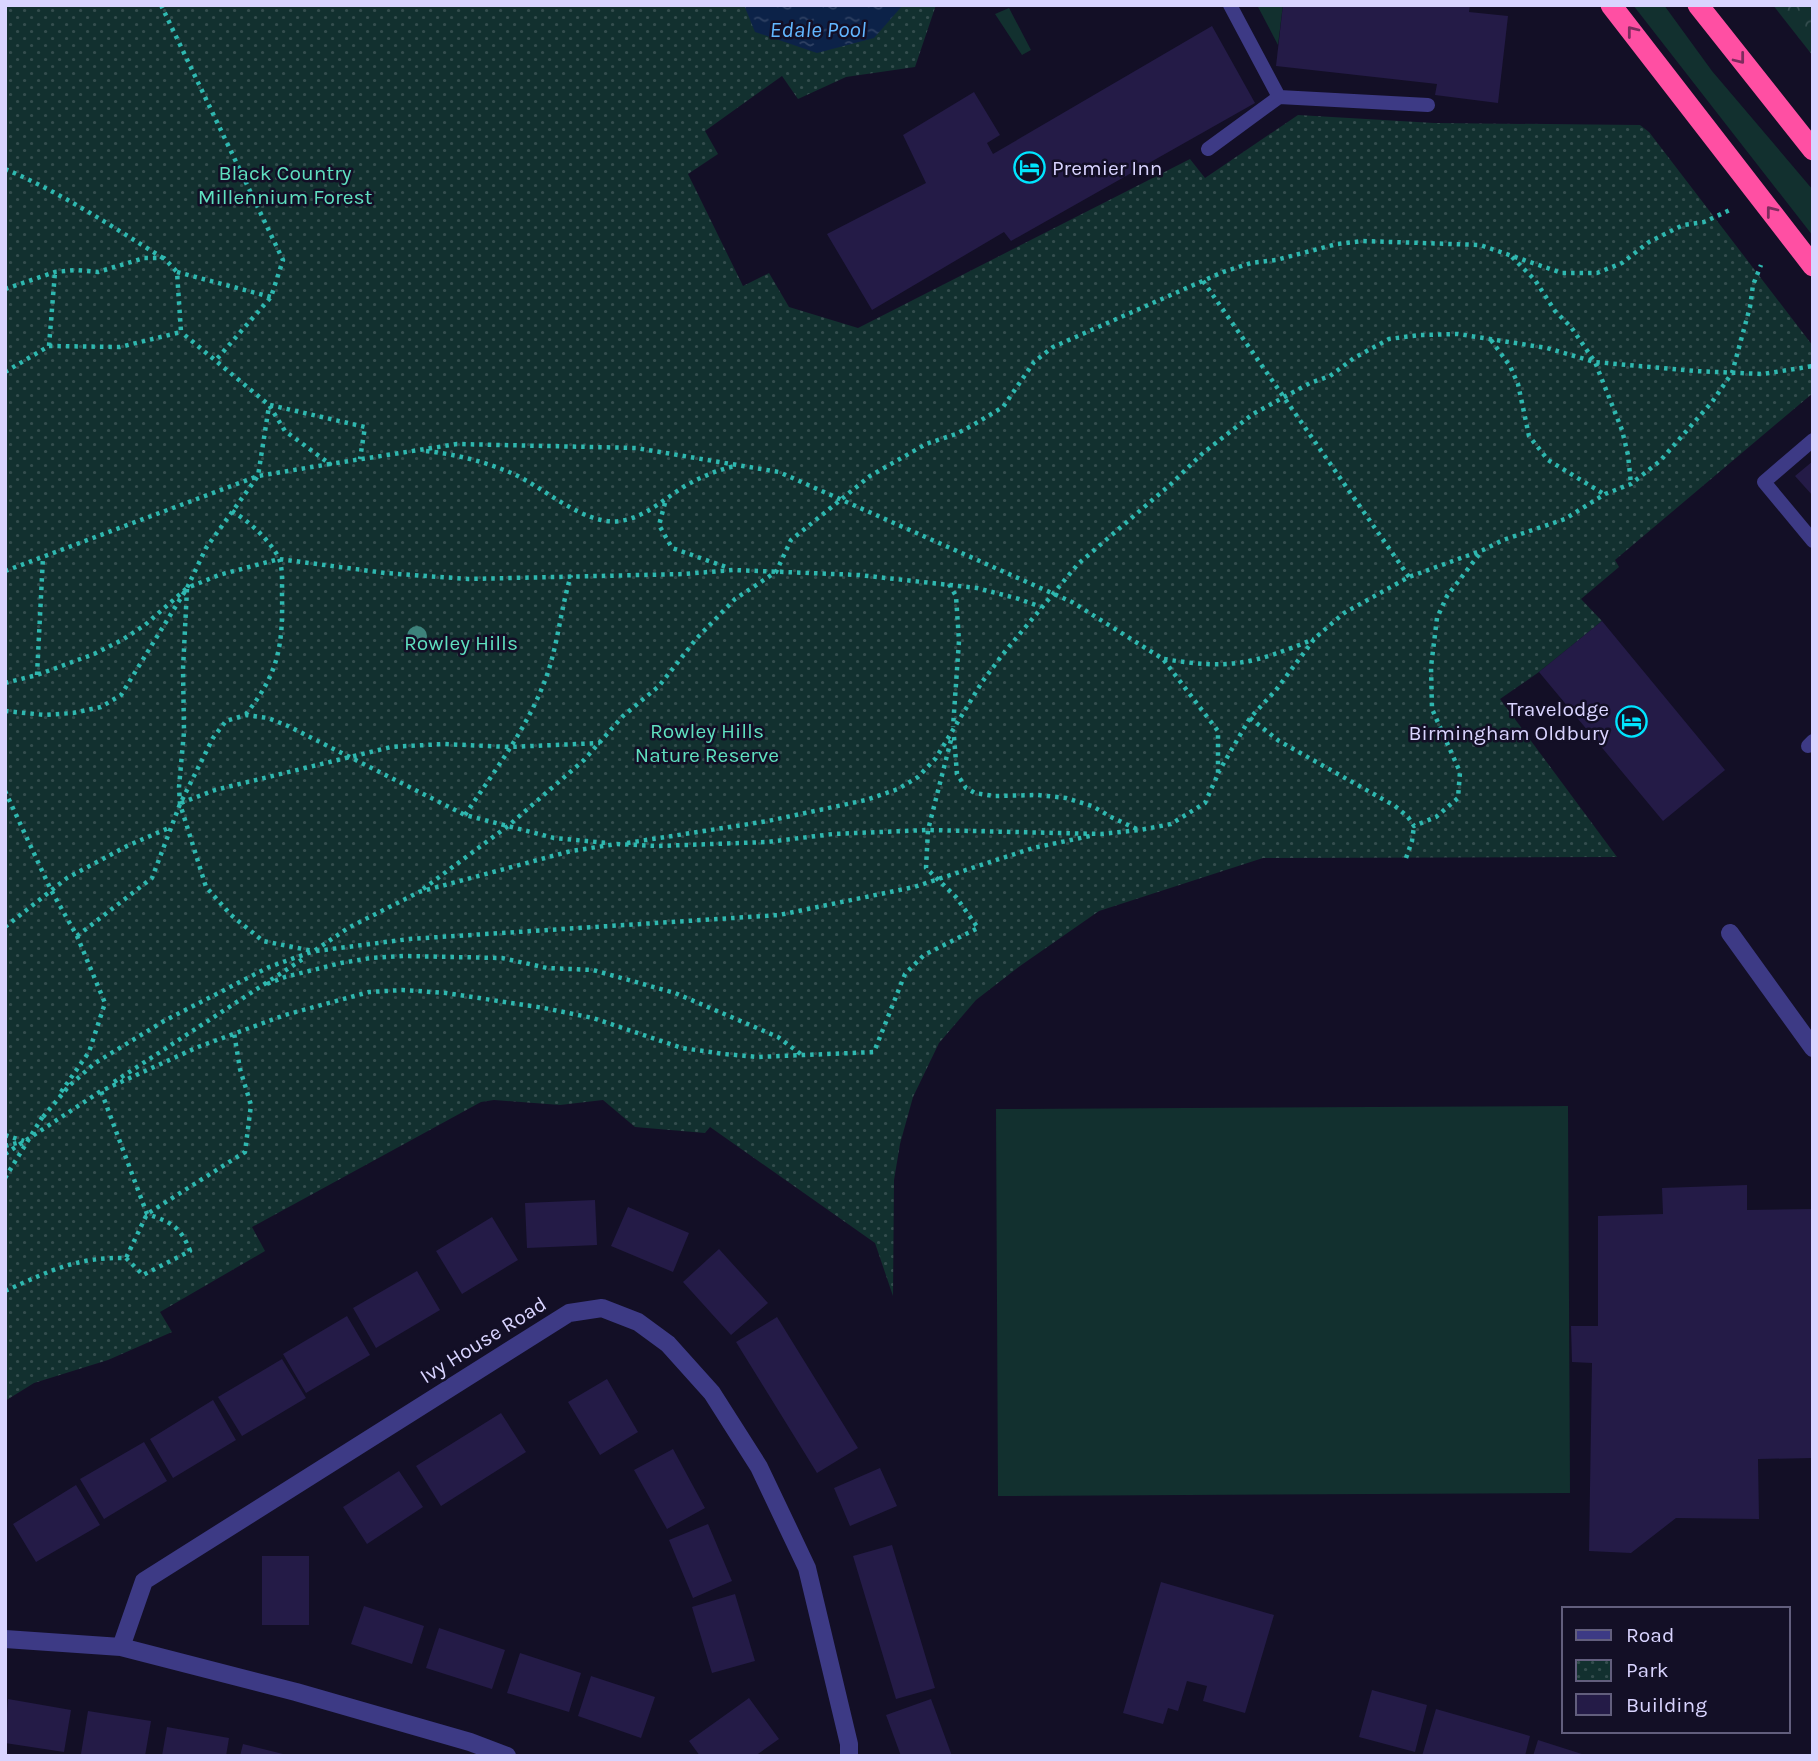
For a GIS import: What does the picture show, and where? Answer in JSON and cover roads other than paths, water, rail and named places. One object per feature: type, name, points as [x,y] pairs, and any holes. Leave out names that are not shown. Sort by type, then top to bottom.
[{"type":"highway","points":[[1611,5],[1813,265]]},
{"type":"highway","points":[[1698,5],[1813,150]]},
{"type":"street","points":[[1731,933],[1813,1048]]},
{"type":"street","name":"Ivy House Road","points":[[121,1647],[144,1581],[569,1312],[602,1308],[638,1322],[668,1344],[712,1393],[759,1466],[807,1568],[849,1744],[849,1756]]},
{"type":"street","points":[[5,1639],[121,1647],[296,1692],[470,1742],[507,1756]]},
{"type":"lane","points":[[1230,5],[1279,97]]},
{"type":"lane","points":[[1208,149],[1279,97],[1428,105]]},
{"type":"lane","points":[[1813,440],[1764,482],[1813,541]]},
{"type":"water","name":"Edale Pool","points":[[744,5],[903,5],[874,38],[817,53],[755,32]]},
{"type":"place","name":"Premier Inn","points":[[1029,168]]},
{"type":"place","name":"Travelodge Birmingham Oldbury","points":[[1632,721]]},
{"type":"park label","name":"Black Country Millennium Forest","points":[[285,185]]},
{"type":"park label","name":"Rowley Hills","points":[[461,643]]},
{"type":"park label","name":"Rowley Hills Nature Reserve","points":[[707,743]]}]
